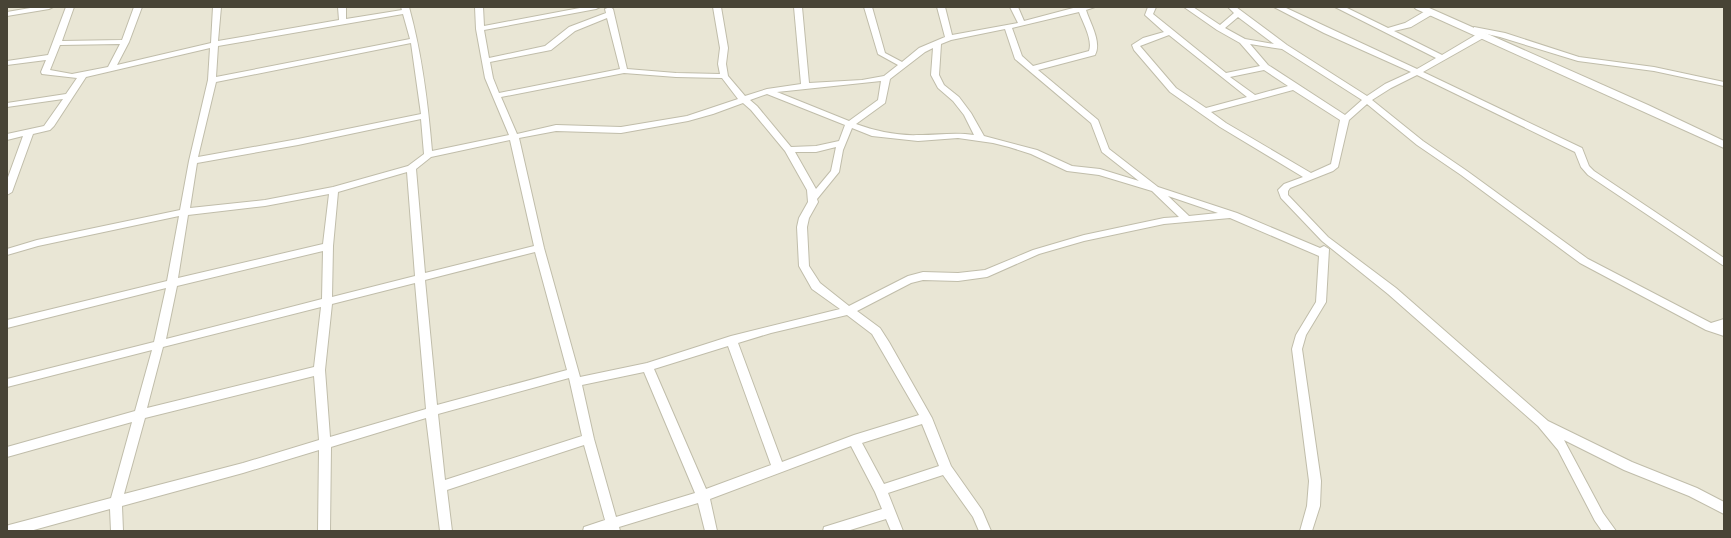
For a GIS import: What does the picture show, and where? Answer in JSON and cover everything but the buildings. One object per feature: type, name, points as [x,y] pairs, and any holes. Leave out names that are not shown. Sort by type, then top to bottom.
[{"type":"street","points":[[7,14],[49,7]]},
{"type":"street","points":[[70,7],[45,72],[72,76],[83,75],[216,44],[343,22],[406,9],[414,40],[425,116],[428,155]]},
{"type":"street","points":[[111,69],[126,42],[138,7]]},
{"type":"street","points":[[118,531],[116,502],[159,344],[172,283],[183,212],[193,161],[212,80],[216,44],[217,7]]},
{"type":"street","points":[[342,7],[343,22]]},
{"type":"street","points":[[478,7],[480,29],[489,78],[514,137],[539,248],[575,377],[588,439],[613,527]]},
{"type":"street","points":[[480,29],[596,7]]},
{"type":"street","points":[[717,7],[724,48],[722,64],[724,76],[743,99],[754,108],[789,150],[812,190],[814,197]]},
{"type":"street","points":[[798,7],[805,86]]},
{"type":"street","points":[[868,7],[882,54],[903,65]]},
{"type":"street","points":[[941,7],[949,38]]},
{"type":"street","points":[[1014,7],[1022,24]]},
{"type":"street","points":[[7,252],[37,243],[183,212],[265,203],[334,190],[411,168],[428,155],[556,128],[621,130],[688,118],[710,112],[767,91],[805,86],[862,82],[886,78],[922,50],[949,38],[1022,24],[1081,8],[1092,7]]},
{"type":"street","points":[[1152,7],[1149,15],[1253,98]]},
{"type":"street","points":[[1188,7],[1243,41],[1265,67],[1345,119]]},
{"type":"street","points":[[1232,7],[1284,47],[1367,100],[1420,143],[1464,173],[1584,261],[1710,327],[1724,332]]},
{"type":"street","points":[[1278,7],[1579,150],[1585,167],[1591,173],[1724,263]]},
{"type":"street","points":[[1339,7],[1442,58]]},
{"type":"street","points":[[1420,7],[1644,107],[1724,145]]},
{"type":"street","points":[[1031,69],[1092,53],[1094,45],[1081,8]]},
{"type":"street","points":[[486,61],[548,48],[572,29],[609,10],[624,71]]},
{"type":"street","points":[[1387,31],[1408,25],[1430,12]]},
{"type":"street","points":[[1220,28],[1238,13]]},
{"type":"street","points":[[1463,26],[1502,35],[1578,59],[1654,69],[1724,84]]},
{"type":"street","points":[[1008,27],[1015,53],[1018,57],[1095,122],[1105,150],[1154,188],[1188,220]]},
{"type":"street","points":[[1171,32],[1137,43],[1137,48],[1173,90],[1223,125],[1310,177]]},
{"type":"street","points":[[1482,35],[1417,72],[1388,86],[1367,100],[1345,119],[1342,126],[1334,165],[1330,169],[1287,186],[1283,190],[1284,196],[1325,239],[1392,291],[1542,423],[1562,446],[1599,517],[1610,531]]},
{"type":"street","points":[[212,80],[414,40]]},
{"type":"street","points":[[1243,41],[1284,47]]},
{"type":"street","points":[[57,43],[126,42]]},
{"type":"street","points":[[936,44],[935,75],[941,86],[956,99],[968,114],[980,137]]},
{"type":"street","points":[[7,63],[51,57]]},
{"type":"street","points":[[1224,76],[1265,67]]},
{"type":"street","points":[[496,96],[624,71],[676,75],[724,76]]},
{"type":"street","points":[[7,137],[47,128],[83,75]]},
{"type":"street","points":[[886,78],[882,101],[850,124],[841,143],[835,172],[814,197],[804,218],[802,228],[804,266],[808,276],[816,286],[876,331],[886,344],[926,418],[946,469],[978,514],[985,531]]},
{"type":"street","points":[[1205,111],[1295,87]]},
{"type":"street","points":[[767,91],[872,133],[918,138],[958,134],[993,140],[1034,152],[1070,169],[1100,172],[1154,188],[1234,215],[1324,254]]},
{"type":"street","points":[[7,105],[70,96]]},
{"type":"street","points":[[193,161],[298,142],[425,116]]},
{"type":"street","points":[[7,192],[29,132]]},
{"type":"street","points":[[789,150],[816,149],[841,143]]},
{"type":"street","points":[[411,168],[425,340],[446,531]]},
{"type":"street","points":[[324,531],[325,444],[319,370],[327,302],[328,246],[334,190]]},
{"type":"street","points":[[9,531],[325,444],[433,411],[575,377],[646,367],[731,340],[848,311],[908,280],[923,276],[958,277],[987,273],[1054,245],[1164,221],[1234,215]]},
{"type":"street","points":[[1306,531],[1316,500],[1315,481],[1297,349],[1300,335],[1321,302],[1325,239]]},
{"type":"street","points":[[7,324],[328,246]]},
{"type":"street","points":[[7,383],[539,248]]},
{"type":"street","points":[[1710,327],[1724,323]]},
{"type":"street","points":[[731,340],[778,468]]},
{"type":"street","points":[[646,367],[703,496],[711,531]]},
{"type":"street","points":[[7,452],[139,415],[319,370]]},
{"type":"street","points":[[589,531],[613,527],[703,496],[854,440],[926,418]]},
{"type":"street","points":[[1542,423],[1628,466],[1693,492],[1724,508]]},
{"type":"street","points":[[440,487],[588,439]]},
{"type":"street","points":[[854,440],[881,490],[897,531]]},
{"type":"street","points":[[881,490],[946,469]]},
{"type":"street","points":[[829,531],[889,512]]},
{"type":"shaded area","points":[[7,7],[1724,7],[1724,531],[7,531]]}]
